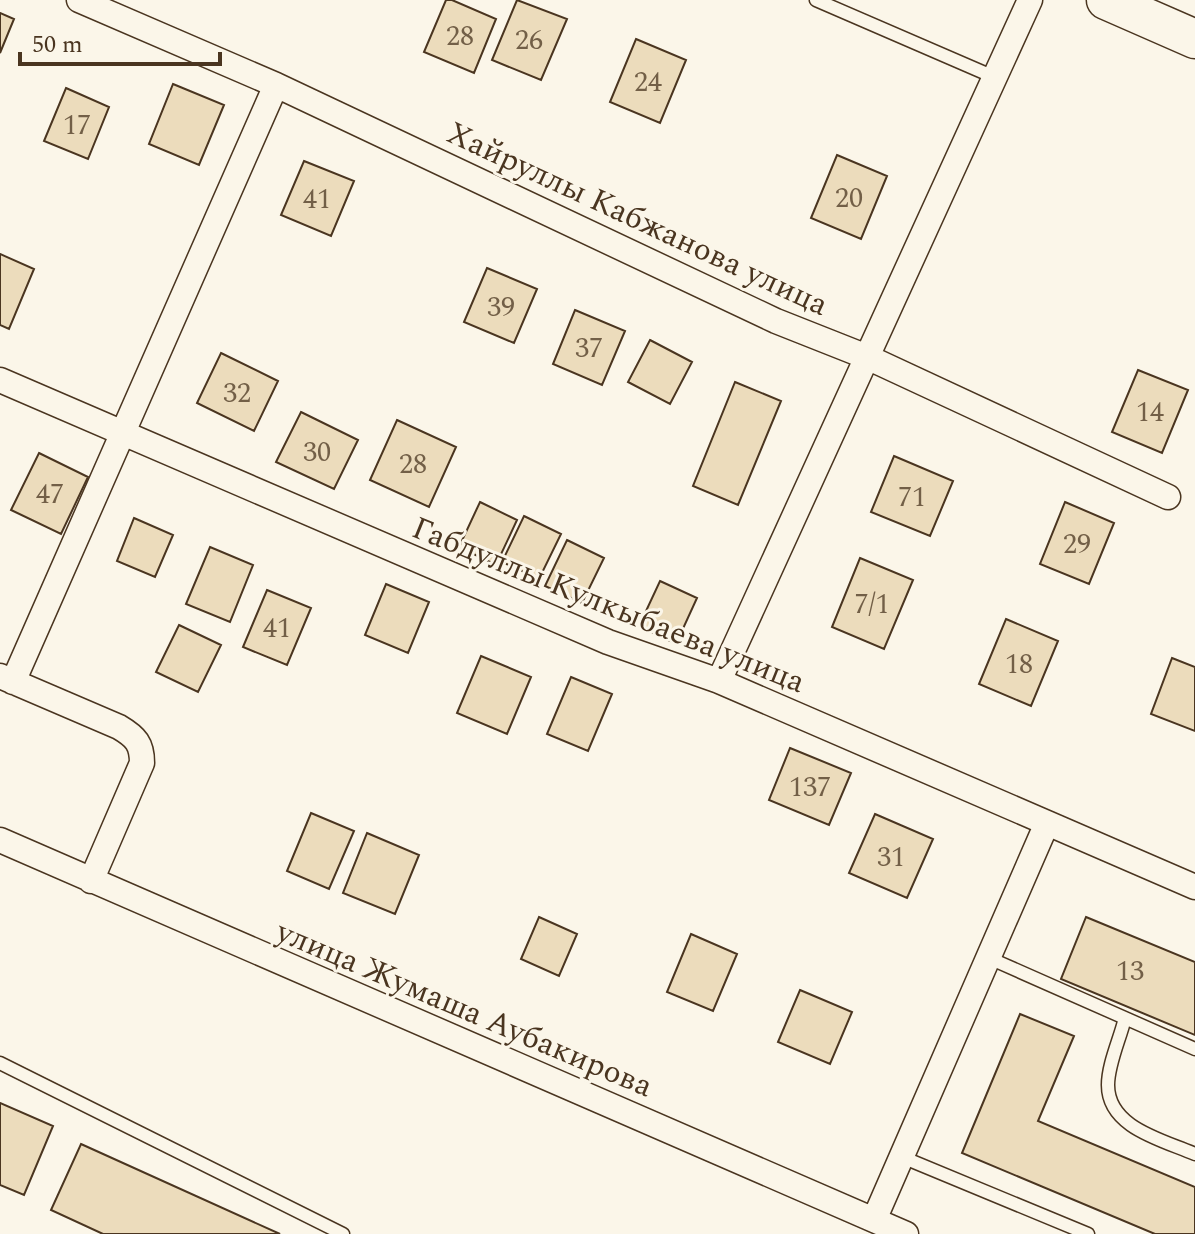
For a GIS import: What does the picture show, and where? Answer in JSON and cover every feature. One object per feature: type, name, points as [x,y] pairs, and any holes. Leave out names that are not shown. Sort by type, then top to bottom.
[{"type":"main road","points":[[1106,0],[1195,39]]},
{"type":"street","name":"Хайруллы Кабжанова улица","points":[[79,0],[276,85],[762,315],[867,357],[1168,497]]},
{"type":"street","points":[[719,681],[1030,0]]},
{"type":"street","points":[[91,881],[142,763],[142,748],[135,736],[119,727],[6,679],[121,432],[276,85]]},
{"type":"street","name":"Габдуллы Кулкыбаева улица","points":[[0,380],[608,642],[719,681],[1195,887]]},
{"type":"street","points":[[874,1220],[1047,823]]},
{"type":"street","name":"улица Жумаша Аубакирова","points":[[0,840],[906,1234]]},
{"type":"lane","points":[[816,0],[994,77]]},
{"type":"lane","points":[[989,958],[1195,1049]]},
{"type":"lane","points":[[1125,1018],[1108,1082],[1110,1100],[1119,1116],[1133,1127],[1195,1154]]},
{"type":"lane","points":[[0,1063],[343,1234]]},
{"type":"lane","points":[[902,1157],[1088,1234]]},
{"type":"building","points":[[446,0],[496,19],[474,73],[424,52]]},
{"type":"building","points":[[517,0],[567,19],[541,80],[492,60]]},
{"type":"building","points":[[0,13],[14,19],[0,53]]},
{"type":"building","points":[[636,39],[686,60],[660,123],[610,102]]},
{"type":"building","points":[[173,84],[224,105],[199,165],[149,144]]},
{"type":"building","points":[[66,88],[109,107],[88,159],[44,141]]},
{"type":"building","points":[[837,155],[887,176],[861,239],[811,218]]},
{"type":"building","points":[[304,161],[354,181],[331,236],[281,215]]},
{"type":"building","points":[[0,254],[34,269],[9,329],[0,325]]},
{"type":"building","points":[[487,268],[537,289],[514,343],[464,322]]},
{"type":"building","points":[[575,310],[625,331],[602,385],[553,364]]},
{"type":"building","points":[[650,340],[692,362],[670,404],[628,382]]},
{"type":"building","points":[[221,353],[278,381],[254,431],[197,403]]},
{"type":"building","points":[[1138,370],[1188,390],[1162,453],[1112,432]]},
{"type":"building","points":[[735,382],[781,401],[738,505],[693,486]]},
{"type":"building","points":[[301,412],[358,440],[334,489],[276,462]]},
{"type":"building","points":[[397,420],[456,447],[429,507],[370,480]]},
{"type":"building","points":[[39,453],[88,477],[61,534],[11,510]]},
{"type":"building","points":[[894,456],[953,481],[930,536],[871,512]]},
{"type":"building","points":[[480,502],[517,520],[496,565],[459,547]]},
{"type":"building","points":[[1065,502],[1114,523],[1089,584],[1040,564]]},
{"type":"building","points":[[524,516],[561,534],[539,579],[502,562]]},
{"type":"building","points":[[134,518],[173,535],[155,577],[117,561]]},
{"type":"building","points":[[567,540],[604,558],[582,603],[545,586]]},
{"type":"building","points":[[210,547],[253,565],[230,622],[186,604]]},
{"type":"building","points":[[860,558],[913,580],[884,649],[832,627]]},
{"type":"building","points":[[660,581],[697,598],[676,644],[639,626]]},
{"type":"building","points":[[386,584],[429,602],[408,653],[365,635]]},
{"type":"building","points":[[267,590],[311,608],[287,665],[243,647]]},
{"type":"building","points":[[1006,619],[1058,641],[1031,706],[979,684]]},
{"type":"building","points":[[179,625],[221,645],[198,692],[156,672]]},
{"type":"building","points":[[481,656],[531,677],[507,734],[457,713]]},
{"type":"building","points":[[1172,658],[1195,667],[1195,731],[1151,714]]},
{"type":"building","points":[[571,677],[612,694],[588,751],[547,734]]},
{"type":"building","points":[[790,748],[851,773],[829,825],[769,800]]},
{"type":"building","points":[[311,813],[354,831],[329,889],[287,871]]},
{"type":"building","points":[[875,814],[933,839],[907,898],[849,873]]},
{"type":"building","points":[[367,833],[419,855],[395,914],[343,893]]},
{"type":"building","points":[[539,917],[577,934],[559,976],[521,959]]},
{"type":"building","points":[[1086,917],[1195,962],[1195,1035],[1061,979]]},
{"type":"building","points":[[691,934],[737,954],[713,1011],[667,992]]},
{"type":"building","points":[[800,990],[852,1012],[830,1064],[778,1042]]},
{"type":"building","points":[[1020,1014],[1074,1036],[1038,1121],[1195,1187],[1195,1234],[1155,1234],[962,1153]]},
{"type":"building","points":[[0,1103],[53,1126],[24,1195],[0,1185]]},
{"type":"building","points":[[81,1144],[280,1234],[103,1234],[51,1210]]}]
